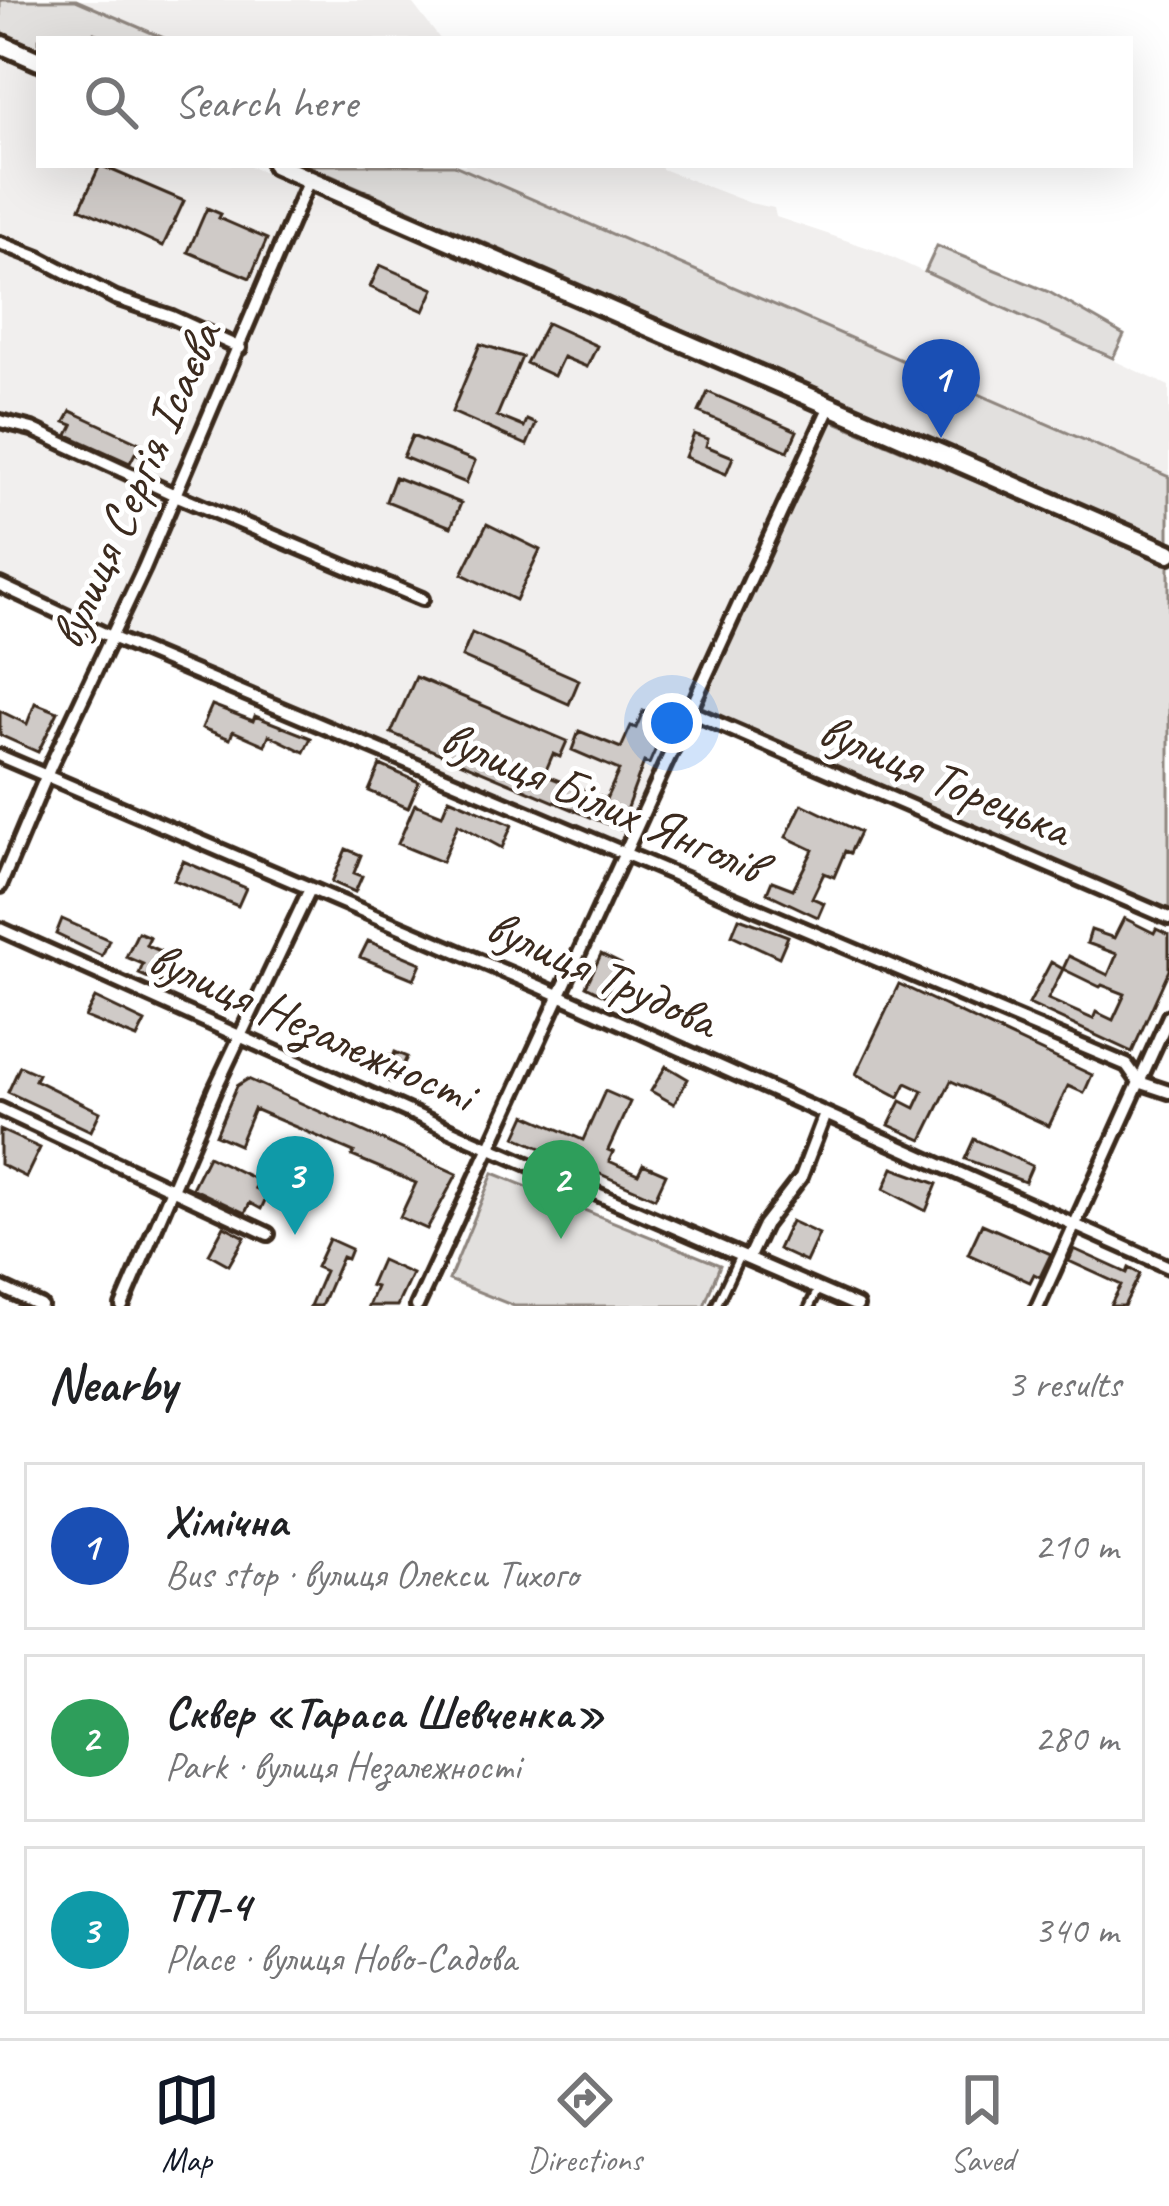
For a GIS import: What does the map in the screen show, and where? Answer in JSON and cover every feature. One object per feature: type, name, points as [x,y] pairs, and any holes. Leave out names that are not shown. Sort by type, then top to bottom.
[{"type":"main road","points":[[0,44],[36,61]]},
{"type":"main road","points":[[283,168],[1169,553]]},
{"type":"street","name":"вулиця Сергія Ісаєва","points":[[0,886],[176,495],[309,180]]},
{"type":"street","points":[[0,243],[116,298],[240,348]]},
{"type":"street","points":[[417,1306],[829,408]]},
{"type":"street","points":[[0,422],[32,429],[422,599]]},
{"type":"street","name":"вулиця Білих Янголів","points":[[0,585],[111,637],[1127,1065],[1139,1082],[1169,1092]]},
{"type":"street","name":"вулиця Торецька","points":[[689,711],[1169,918]]},
{"type":"street","name":"вулиця Трудова","points":[[0,756],[557,995],[1169,1267]]},
{"type":"street","points":[[122,1306],[171,1188],[310,889]]},
{"type":"street","name":"вулиця Незалежності","points":[[0,929],[857,1306]]},
{"type":"street","points":[[1038,1306],[1169,1016]]},
{"type":"street","points":[[0,1109],[268,1234]]},
{"type":"street","points":[[744,1257],[801,1177],[825,1114]]},
{"type":"street","points":[[0,1287],[41,1306]]},
{"type":"lane","points":[[716,1306],[744,1257]]},
{"type":"lane","points":[[811,1306],[818,1289]]},
{"type":"shaded area","points":[[0,0],[76,0],[159,36],[36,36],[36,48],[0,32]]},
{"type":"shaded area","points":[[76,0],[410,0],[438,36],[159,36]]},
{"type":"shaded area","points":[[0,58],[36,74],[36,168],[255,168],[296,186],[237,338],[111,622],[101,623],[0,579]]},
{"type":"shaded area","points":[[314,168],[461,168],[1169,477],[1169,542]]},
{"type":"shaded area","points":[[461,168],[662,168],[774,208],[776,217],[878,251],[1169,386],[1169,477]]},
{"type":"shaded area","points":[[318,195],[819,414],[623,839],[613,841],[126,636],[123,627],[304,211]]},
{"type":"shaded area","points":[[937,246],[1049,292],[1124,335],[1113,358],[925,272]]},
{"type":"shaded area","points":[[831,420],[1169,564],[1169,912],[699,705]]},
{"type":"shaded area","points":[[493,1173],[720,1265],[704,1306],[514,1306],[449,1280]]},
{"type":"building","points":[[99,168],[184,201],[163,246],[80,208]]},
{"type":"building","points":[[207,208],[267,239],[250,278],[188,252]]},
{"type":"building","points":[[380,265],[434,289],[424,311],[370,287]]},
{"type":"building","points":[[547,323],[597,346],[587,367],[563,357],[554,376],[526,363]]},
{"type":"building","points":[[480,344],[522,357],[497,416],[524,427],[527,420],[536,424],[527,445],[452,412]]},
{"type":"building","points":[[708,392],[797,431],[788,451],[699,412]]},
{"type":"building","points":[[71,411],[146,446],[141,456],[135,453],[130,463],[68,435],[73,425],[65,422]]},
{"type":"building","points":[[694,434],[708,439],[706,446],[733,457],[726,474],[685,457]]},
{"type":"building","points":[[412,436],[475,461],[466,483],[403,457]]},
{"type":"building","points":[[395,477],[461,503],[451,527],[386,501]]},
{"type":"building","points":[[487,524],[540,550],[516,600],[462,574]]},
{"type":"building","points":[[472,633],[579,680],[569,704],[462,657]]},
{"type":"building","points":[[416,677],[567,741],[560,757],[553,754],[544,775],[606,799],[619,770],[572,750],[579,731],[621,748],[643,711],[662,719],[655,737],[660,739],[649,764],[644,762],[619,829],[391,733]]},
{"type":"building","points":[[35,703],[58,712],[38,752],[0,735],[0,711],[27,724]]},
{"type":"building","points":[[212,705],[311,738],[304,752],[269,735],[265,745],[233,731],[230,739],[202,728]]},
{"type":"building","points":[[380,765],[419,782],[408,808],[369,791]]},
{"type":"building","points":[[449,798],[512,825],[502,848],[458,824],[442,862],[398,844],[415,804],[442,815]]},
{"type":"building","points":[[802,804],[860,832],[834,877],[824,873],[812,898],[824,903],[818,917],[767,893],[772,881],[793,889],[813,850],[786,837]]},
{"type":"building","points":[[346,849],[361,855],[354,873],[362,876],[355,892],[332,882]]},
{"type":"building","points":[[183,861],[246,888],[238,906],[174,880]]},
{"type":"building","points":[[739,918],[788,936],[779,957],[732,935]]},
{"type":"building","points":[[1124,918],[1169,935],[1169,970],[1132,1052],[1029,1004],[1051,962],[1063,969],[1069,956],[1108,975],[1117,954],[1087,943],[1091,930],[1114,938]],"holes":[[[1063,969],[1125,994],[1113,1020],[1096,1012],[1093,1019],[1048,999]]]},
{"type":"building","points":[[62,919],[109,940],[102,956],[56,934]]},
{"type":"building","points":[[138,932],[150,937],[146,945],[172,956],[160,983],[139,974],[143,964],[126,957]]},
{"type":"building","points":[[368,941],[421,963],[414,979],[360,957]]},
{"type":"building","points":[[601,954],[621,964],[606,996],[586,986]]},
{"type":"building","points":[[899,984],[1092,1075],[1084,1093],[1068,1086],[1049,1126],[951,1081],[922,1140],[889,1125],[901,1101],[915,1108],[923,1091],[906,1083],[899,1097],[856,1074]]},
{"type":"building","points":[[95,998],[145,1022],[137,1038],[85,1017]]},
{"type":"building","points":[[378,1050],[407,1057],[394,1084],[368,1072]]},
{"type":"building","points":[[20,1066],[38,1074],[35,1080],[100,1112],[91,1131],[8,1092]]},
{"type":"building","points":[[666,1066],[688,1079],[674,1104],[651,1091]]},
{"type":"building","points":[[248,1079],[457,1174],[427,1229],[400,1217],[416,1183],[352,1156],[354,1152],[254,1109],[239,1145],[216,1135],[237,1086]]},
{"type":"building","points":[[605,1091],[630,1102],[608,1150],[613,1152],[609,1161],[638,1174],[643,1164],[666,1174],[655,1198],[516,1137],[526,1115],[583,1140]]},
{"type":"building","points":[[0,1130],[40,1148],[26,1177],[0,1164]]},
{"type":"building","points":[[974,1139],[1032,1166],[1025,1182],[965,1159]]},
{"type":"building","points":[[208,1156],[259,1181],[255,1188],[268,1194],[261,1209],[250,1203],[245,1213],[192,1188]]},
{"type":"building","points":[[893,1168],[937,1184],[926,1211],[884,1189]]},
{"type":"building","points":[[791,1221],[819,1234],[806,1262],[778,1249]]},
{"type":"building","points":[[982,1224],[1051,1254],[1040,1277],[1034,1274],[1030,1282],[968,1254]]},
{"type":"building","points":[[224,1226],[245,1237],[229,1265],[209,1254]]},
{"type":"building","points":[[329,1239],[351,1249],[347,1259],[342,1257],[321,1306],[310,1306],[325,1271],[316,1267]]},
{"type":"building","points":[[1074,1249],[1127,1273],[1129,1268],[1140,1274],[1124,1306],[1110,1306],[1121,1285],[1069,1261]]},
{"type":"building","points":[[381,1260],[412,1274],[397,1306],[368,1306],[376,1287],[370,1285]]},
{"type":"place","name":"Хімічна","points":[[941,438]]},
{"type":"place","name":"ТП-4","points":[[295,1235]]},
{"type":"place","name":"Сквер «Тараса Шевченка»","points":[[561,1239]]}]
